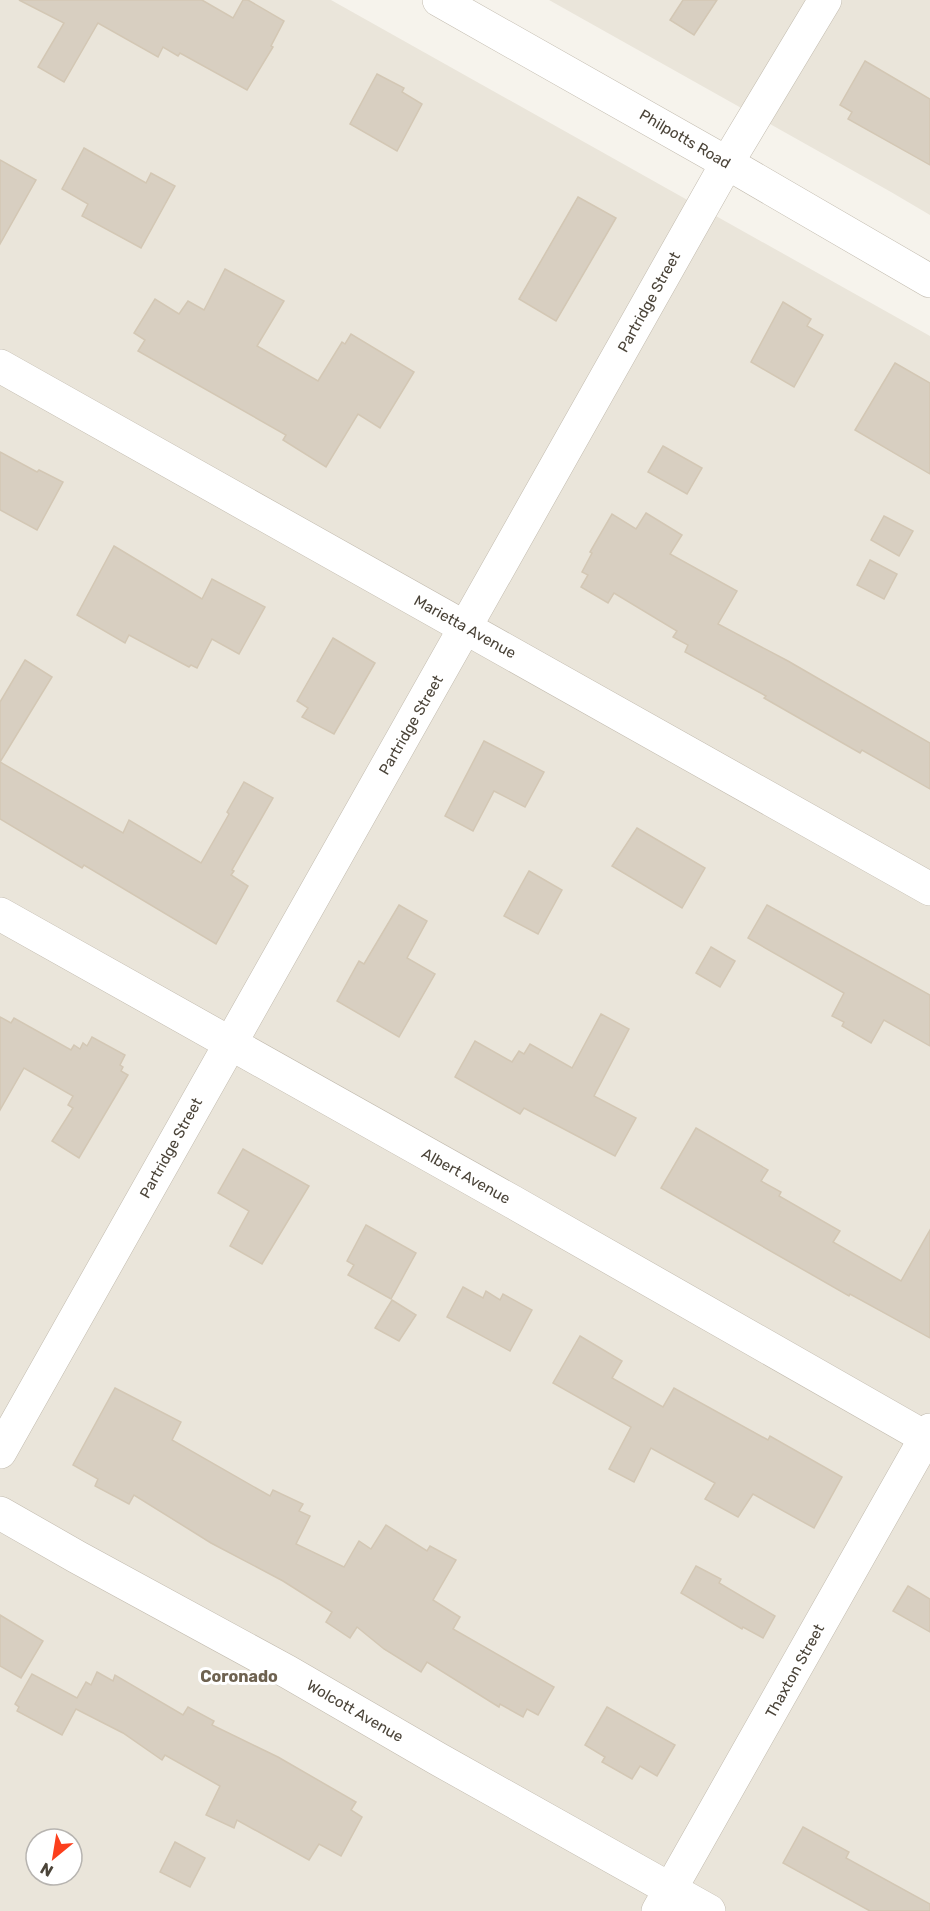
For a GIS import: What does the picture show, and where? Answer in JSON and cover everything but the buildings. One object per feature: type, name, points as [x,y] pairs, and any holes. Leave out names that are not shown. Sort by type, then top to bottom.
[{"type":"street","name":"Philpotts Road","points":[[439,0],[930,281]]},
{"type":"street","name":"Partridge Street","points":[[0,1452],[727,163],[825,0]]},
{"type":"street","name":"Marietta Avenue","points":[[0,366],[930,889]]},
{"type":"street","name":"Albert Avenue","points":[[0,914],[929,1436]]},
{"type":"street","name":"Thaxton Street","points":[[664,1900],[929,1436]]},
{"type":"street","name":"Wolcott Avenue","points":[[0,1513],[288,1672],[438,1760],[664,1900],[709,1911]]},
{"type":"shaded area","points":[[0,0],[331,0],[930,336],[930,1911],[0,1911]]},
{"type":"shaded area","points":[[549,0],[930,0],[930,215],[891,192]]},
{"type":"district","name":"Coronado","points":[[239,1676]]}]
